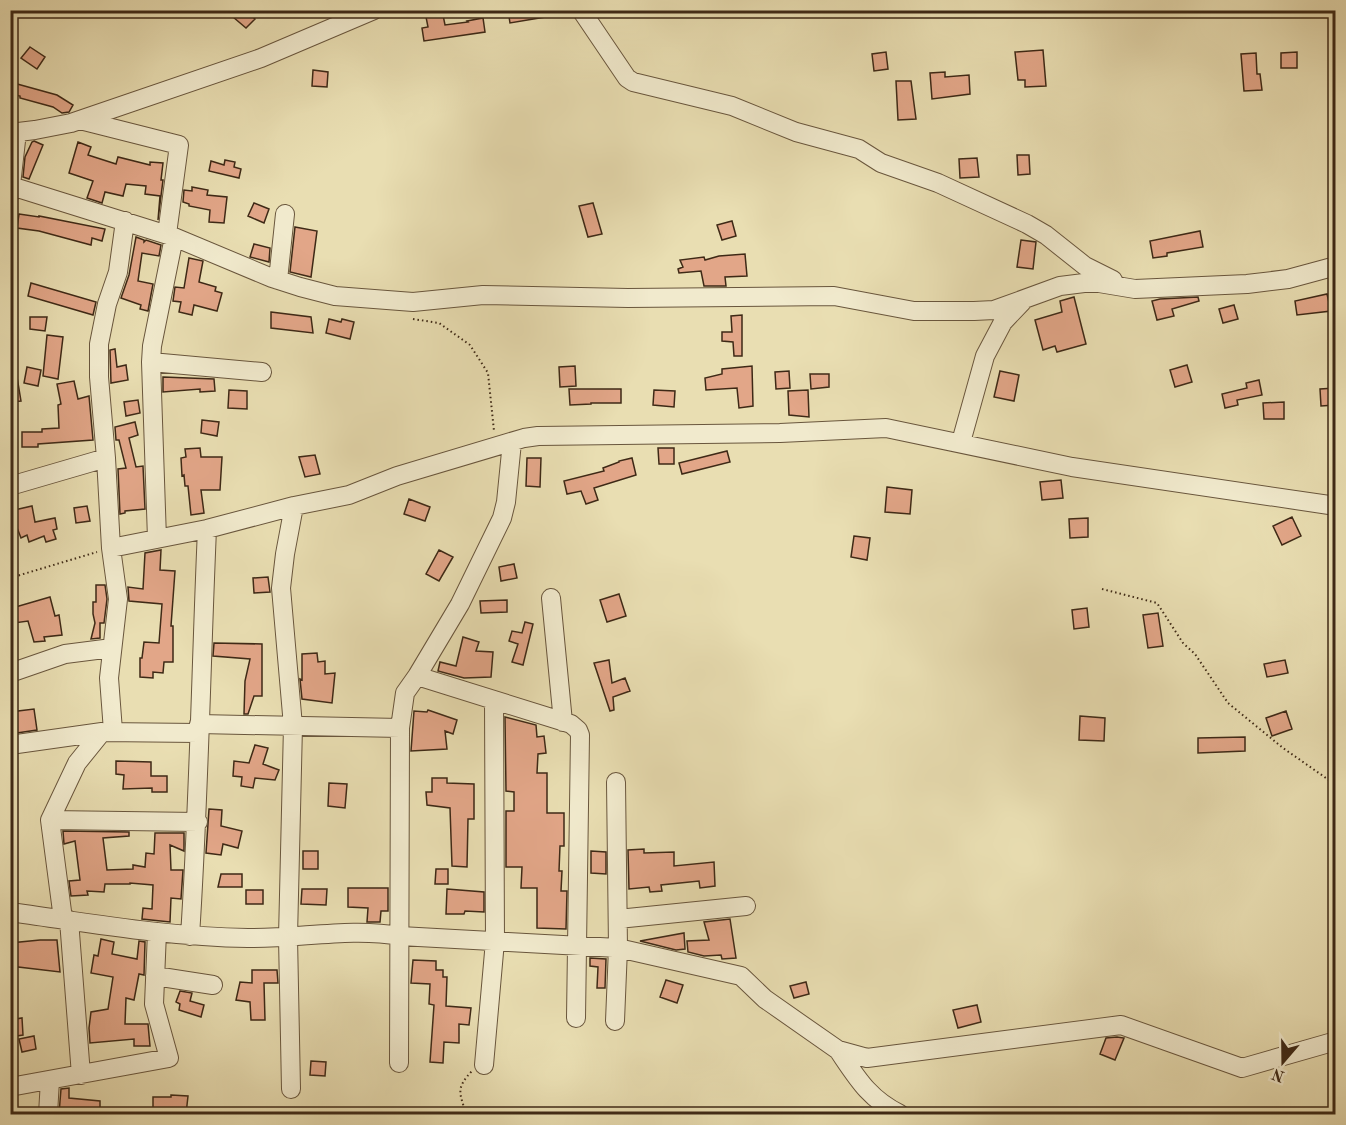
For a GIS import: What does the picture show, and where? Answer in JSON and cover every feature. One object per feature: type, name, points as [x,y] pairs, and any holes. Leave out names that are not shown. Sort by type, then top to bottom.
[{"type":"street","points":[[10,194],[14,133],[54,127],[80,120],[261,58],[374,10]]},
{"type":"street","points":[[581,10],[627,78],[633,82],[732,106],[796,132],[859,149],[881,163],[938,183],[1027,224],[1046,235],[1085,266],[1135,289]]},
{"type":"street","points":[[80,120],[179,144],[170,236],[151,362],[157,539]]},
{"type":"street","points":[[11,186],[170,236],[278,280],[335,296],[413,302],[483,295],[628,298],[834,296],[931,312],[994,309],[1060,286],[1084,283],[1135,289],[1247,284],[1288,279],[1335,266]]},
{"type":"street","points":[[278,280],[285,214]]},
{"type":"street","points":[[81,1075],[66,920],[50,820],[76,763],[107,731],[109,678],[118,599],[111,548],[99,377],[99,344],[107,304],[118,272],[125,221]]},
{"type":"street","points":[[961,442],[985,356],[1003,322],[1028,296]]},
{"type":"street","points":[[151,362],[262,372]]},
{"type":"street","points":[[111,548],[207,529],[294,506],[349,495],[397,476],[538,435],[780,433],[886,428],[1072,467],[1335,506]]},
{"type":"street","points":[[399,1063],[400,728],[405,693],[460,604],[502,518],[506,502],[504,444]]},
{"type":"street","points":[[10,486],[106,458]]},
{"type":"street","points":[[291,1089],[288,936],[293,726],[281,588],[294,506]]},
{"type":"street","points":[[190,936],[198,822],[199,729],[207,529]]},
{"type":"street","points":[[551,598],[563,722]]},
{"type":"street","points":[[10,673],[65,654],[112,648]]},
{"type":"street","points":[[417,676],[563,722],[575,727],[580,735],[576,1018]]},
{"type":"street","points":[[484,1065],[495,941],[494,701]]},
{"type":"street","points":[[10,746],[107,731],[293,726],[400,728]]},
{"type":"street","points":[[615,1021],[618,948],[616,782]]},
{"type":"street","points":[[50,820],[198,822]]},
{"type":"street","points":[[618,919],[746,906]]},
{"type":"street","points":[[10,912],[190,936],[250,939],[377,932],[400,936],[618,948],[741,976],[765,999],[838,1050],[867,1058],[1121,1025],[1242,1068],[1335,1041]]},
{"type":"street","points":[[10,1087],[169,1058],[154,1004],[157,932]]},
{"type":"street","points":[[155,976],[213,985]]},
{"type":"street","points":[[838,1050],[861,1083],[883,1106],[900,1114]]},
{"type":"street","points":[[48,1114],[50,1080]]},
{"type":"path","points":[[412,318],[446,326],[471,345],[488,373],[504,444]]},
{"type":"path","points":[[10,578],[111,548]]},
{"type":"path","points":[[1102,589],[1156,603],[1183,643],[1195,654],[1228,704],[1283,748],[1335,785]]},
{"type":"path","points":[[466,1114],[460,1093],[461,1083],[473,1070],[484,1065]]},
{"type":"building","points":[[239,10],[246,10],[255,19],[246,28],[233,17]]},
{"type":"building","points":[[508,10],[551,10],[551,16],[510,23]]},
{"type":"building","points":[[443,15],[445,25],[483,18],[485,32],[424,41],[422,28],[428,27],[426,17]]},
{"type":"building","points":[[30,47],[45,57],[37,69],[21,58]]},
{"type":"building","points":[[1043,50],[1046,86],[1025,87],[1025,80],[1018,80],[1015,52]]},
{"type":"building","points":[[886,52],[888,69],[874,71],[872,54]]},
{"type":"building","points":[[1297,52],[1297,68],[1281,68],[1281,53]]},
{"type":"building","points":[[1256,53],[1257,74],[1260,74],[1262,90],[1244,91],[1241,54]]},
{"type":"building","points":[[313,70],[328,72],[327,87],[312,86]]},
{"type":"building","points":[[945,72],[945,77],[969,75],[970,94],[932,99],[930,73]]},
{"type":"building","points":[[896,81],[911,81],[916,119],[898,120]]},
{"type":"building","points":[[10,82],[57,95],[73,105],[69,112],[62,113],[53,107],[20,98],[20,96],[10,94]]},
{"type":"building","points":[[34,141],[43,145],[29,179],[23,177],[25,157]]},
{"type":"building","points":[[78,142],[91,147],[88,155],[116,164],[118,157],[150,165],[150,162],[163,163],[158,220],[160,196],[145,194],[146,186],[126,184],[123,196],[105,192],[102,203],[87,198],[93,181],[69,173]]},
{"type":"building","points":[[1017,155],[1029,155],[1030,174],[1018,175]]},
{"type":"building","points":[[977,158],[979,177],[960,178],[959,159]]},
{"type":"building","points":[[225,160],[235,162],[234,167],[241,169],[239,178],[209,171],[211,161],[224,165]]},
{"type":"building","points":[[192,187],[208,190],[207,195],[227,197],[224,223],[209,222],[210,210],[189,206],[183,202],[184,190],[192,191]]},
{"type":"building","points":[[254,203],[269,209],[264,223],[248,216]]},
{"type":"building","points":[[593,203],[602,234],[588,237],[579,206]]},
{"type":"building","points":[[19,214],[105,229],[102,241],[92,238],[91,245],[39,231],[17,228]]},
{"type":"building","points":[[732,221],[736,236],[722,240],[717,225]]},
{"type":"building","points":[[295,227],[317,231],[311,277],[290,272]]},
{"type":"building","points":[[1200,231],[1203,247],[1167,253],[1167,256],[1153,258],[1150,241]]},
{"type":"building","points":[[136,237],[144,242],[146,240],[161,245],[159,256],[142,253],[138,281],[153,284],[148,311],[140,309],[141,305],[121,298],[129,275]]},
{"type":"building","points":[[1021,240],[1036,242],[1033,269],[1017,267]]},
{"type":"building","points":[[254,244],[270,248],[269,262],[250,257]]},
{"type":"building","points":[[745,254],[747,276],[725,277],[726,286],[704,286],[701,271],[679,273],[678,269],[683,267],[680,260],[704,257],[705,260],[719,256]]},
{"type":"building","points":[[189,258],[203,261],[199,282],[216,287],[215,291],[222,293],[217,311],[194,305],[192,315],[179,312],[181,302],[173,301],[175,287],[184,288]]},
{"type":"building","points":[[31,283],[96,302],[93,315],[28,296]]},
{"type":"building","points":[[1327,294],[1331,311],[1297,315],[1295,301]]},
{"type":"building","points":[[1074,297],[1086,344],[1057,352],[1055,346],[1043,350],[1035,320],[1062,312],[1060,301]]},
{"type":"building","points":[[1198,297],[1199,301],[1172,309],[1174,316],[1157,320],[1152,301]]},
{"type":"building","points":[[1234,305],[1238,319],[1223,323],[1219,309]]},
{"type":"building","points":[[271,312],[311,317],[313,333],[271,328]]},
{"type":"building","points":[[742,315],[742,356],[734,356],[733,342],[722,341],[722,332],[732,332],[731,316]]},
{"type":"building","points":[[30,317],[47,317],[45,331],[30,329]]},
{"type":"building","points":[[329,319],[354,322],[350,339],[326,333]]},
{"type":"building","points":[[47,335],[63,337],[58,379],[43,376]]},
{"type":"building","points":[[115,349],[117,367],[126,365],[128,380],[111,383],[110,350]]},
{"type":"building","points":[[1187,365],[1192,382],[1175,387],[1170,370]]},
{"type":"building","points":[[575,366],[576,386],[560,387],[559,367]]},
{"type":"building","points":[[752,366],[753,406],[739,408],[737,388],[706,390],[705,378],[722,374],[722,369]]},
{"type":"building","points":[[27,367],[41,370],[38,386],[24,383]]},
{"type":"building","points":[[10,371],[16,371],[21,401],[10,402]]},
{"type":"building","points":[[789,371],[790,388],[776,389],[775,372]]},
{"type":"building","points":[[1000,371],[1019,375],[1014,401],[994,397]]},
{"type":"building","points":[[810,374],[829,374],[829,387],[811,389]]},
{"type":"building","points":[[163,377],[214,379],[215,391],[200,392],[200,389],[163,392]]},
{"type":"building","points":[[1259,380],[1262,395],[1237,400],[1238,405],[1225,408],[1222,394],[1247,388],[1246,383]]},
{"type":"building","points":[[74,381],[78,399],[89,396],[93,440],[22,447],[22,432],[42,432],[42,429],[59,428],[58,405],[61,404],[57,384]]},
{"type":"building","points":[[1335,388],[1335,405],[1321,406],[1320,389]]},
{"type":"building","points":[[569,389],[621,389],[621,403],[570,405]]},
{"type":"building","points":[[229,390],[247,391],[247,409],[228,408]]},
{"type":"building","points":[[654,390],[675,391],[674,407],[653,405]]},
{"type":"building","points":[[808,390],[809,417],[789,415],[788,391]]},
{"type":"building","points":[[138,400],[140,413],[126,416],[124,402]]},
{"type":"building","points":[[1284,402],[1284,419],[1264,419],[1263,403]]},
{"type":"building","points":[[202,420],[219,422],[217,436],[201,433]]},
{"type":"building","points":[[135,422],[138,435],[129,438],[136,467],[143,466],[145,509],[125,511],[120,514],[118,469],[126,468],[119,440],[116,440],[115,427]]},
{"type":"building","points":[[200,448],[201,457],[222,457],[220,490],[201,490],[204,513],[191,515],[188,486],[185,486],[184,475],[182,476],[181,458],[186,457],[185,449]]},
{"type":"building","points":[[658,448],[674,448],[674,464],[659,464]]},
{"type":"building","points":[[727,451],[730,462],[682,474],[679,463]]},
{"type":"building","points":[[315,455],[320,474],[305,477],[299,457]]},
{"type":"building","points":[[527,458],[541,458],[540,487],[526,486]]},
{"type":"building","points":[[632,458],[636,475],[594,488],[598,500],[586,504],[581,491],[567,494],[564,481],[604,471],[603,468]]},
{"type":"building","points":[[1061,480],[1063,498],[1042,500],[1040,482]]},
{"type":"building","points":[[887,487],[912,490],[910,514],[885,512]]},
{"type":"building","points":[[409,499],[430,507],[425,521],[404,514]]},
{"type":"building","points":[[32,506],[35,522],[55,518],[57,529],[53,530],[56,539],[46,542],[44,536],[29,542],[27,535],[21,538],[16,525],[10,526],[10,511]]},
{"type":"building","points":[[87,506],[90,521],[76,523],[74,508]]},
{"type":"building","points":[[1292,517],[1301,536],[1282,545],[1273,526]]},
{"type":"building","points":[[1088,518],[1088,537],[1070,538],[1069,519]]},
{"type":"building","points":[[854,536],[870,538],[867,560],[851,557]]},
{"type":"building","points":[[161,550],[160,570],[175,571],[171,626],[173,626],[173,662],[164,662],[163,673],[153,672],[153,678],[140,677],[140,658],[142,658],[144,642],[159,643],[162,604],[129,601],[128,587],[143,589],[145,553]]},
{"type":"building","points":[[439,550],[453,557],[439,581],[426,574]]},
{"type":"building","points":[[514,564],[517,578],[501,581],[499,567]]},
{"type":"building","points":[[268,577],[270,592],[254,593],[253,578]]},
{"type":"building","points":[[96,585],[105,585],[107,599],[104,623],[100,623],[100,638],[91,639],[95,623],[93,602],[96,602]]},
{"type":"building","points":[[619,594],[626,616],[607,622],[600,600]]},
{"type":"building","points":[[50,597],[55,616],[59,615],[62,635],[44,637],[45,641],[34,642],[28,621],[14,623],[12,608]]},
{"type":"building","points":[[507,600],[507,612],[481,613],[480,601]]},
{"type":"building","points":[[1087,608],[1089,627],[1074,629],[1072,610]]},
{"type":"building","points":[[1158,613],[1163,646],[1148,648],[1143,615]]},
{"type":"building","points":[[525,622],[533,624],[523,665],[512,662],[518,644],[509,641],[512,631],[522,633]]},
{"type":"building","points":[[463,637],[479,642],[476,651],[493,652],[491,677],[464,678],[438,671],[440,662],[456,666]]},
{"type":"building","points":[[214,643],[262,644],[262,696],[254,696],[248,714],[244,714],[245,681],[250,659],[213,656]]},
{"type":"building","points":[[317,653],[318,662],[325,661],[325,674],[335,673],[332,703],[302,699],[300,679],[302,680],[302,654]]},
{"type":"building","points":[[609,660],[612,683],[625,678],[630,691],[613,697],[614,710],[610,711],[594,663]]},
{"type":"building","points":[[1285,660],[1288,673],[1267,677],[1264,664]]},
{"type":"building","points":[[34,709],[37,730],[10,734],[10,712]]},
{"type":"building","points":[[428,710],[457,720],[453,734],[445,731],[447,749],[411,751],[414,711],[427,712]]},
{"type":"building","points":[[1286,711],[1292,729],[1272,736],[1266,718]]},
{"type":"building","points":[[1080,716],[1105,718],[1104,741],[1079,740]]},
{"type":"building","points":[[505,717],[536,725],[537,737],[544,736],[546,753],[538,754],[537,773],[547,773],[547,813],[564,813],[564,846],[560,846],[559,871],[562,871],[561,891],[567,891],[566,929],[537,928],[537,888],[521,888],[522,867],[506,867],[506,811],[514,811],[514,792],[506,791]]},
{"type":"building","points":[[1245,737],[1245,751],[1198,753],[1198,738]]},
{"type":"building","points":[[255,745],[268,748],[263,764],[279,770],[275,780],[255,778],[253,788],[241,786],[242,777],[233,776],[234,761],[249,763]]},
{"type":"building","points":[[116,761],[151,762],[151,776],[167,776],[167,792],[152,792],[152,788],[123,789],[124,775],[116,774]]},
{"type":"building","points":[[432,778],[447,778],[447,783],[474,784],[474,819],[468,819],[467,867],[452,866],[450,808],[427,805],[426,792],[432,792]]},
{"type":"building","points":[[329,783],[347,784],[345,808],[328,806]]},
{"type":"building","points":[[209,809],[222,810],[221,826],[242,831],[238,848],[223,844],[221,855],[206,853]]},
{"type":"building","points":[[63,831],[129,832],[129,836],[103,838],[107,870],[133,869],[133,865],[145,867],[146,853],[154,854],[155,833],[184,833],[184,851],[170,845],[171,870],[183,870],[181,899],[171,898],[170,922],[142,919],[143,908],[152,909],[153,885],[105,884],[104,892],[87,891],[88,895],[71,896],[69,881],[80,880],[75,841],[64,844]]},
{"type":"building","points":[[644,849],[644,853],[674,852],[674,866],[714,862],[715,886],[700,888],[699,881],[661,885],[662,891],[650,892],[649,887],[629,889],[628,850]]},
{"type":"building","points":[[303,851],[318,851],[318,869],[303,869]]},
{"type":"building","points":[[591,851],[606,852],[606,874],[591,873]]},
{"type":"building","points":[[436,869],[448,869],[448,884],[435,884]]},
{"type":"building","points":[[221,874],[242,874],[242,887],[218,887]]},
{"type":"building","points":[[348,888],[388,888],[388,911],[381,911],[380,922],[367,922],[368,908],[348,907]]},
{"type":"building","points":[[302,889],[327,889],[326,905],[301,904]]},
{"type":"building","points":[[447,889],[484,892],[484,912],[465,911],[464,914],[446,914]]},
{"type":"building","points":[[246,890],[263,890],[263,904],[246,904]]},
{"type":"building","points":[[730,919],[736,958],[722,959],[721,955],[704,956],[688,952],[687,941],[709,940],[704,922]]},
{"type":"building","points":[[684,933],[685,949],[676,950],[640,941]]},
{"type":"building","points":[[101,939],[114,942],[112,954],[137,959],[139,941],[145,942],[144,975],[139,974],[134,1000],[126,998],[125,1024],[148,1024],[150,1046],[134,1046],[134,1039],[90,1043],[91,1012],[108,1009],[113,977],[91,973],[94,955],[98,956]]},
{"type":"building","points":[[57,940],[60,972],[10,966],[10,943]]},
{"type":"building","points":[[590,958],[606,959],[605,988],[597,988],[598,967],[590,966]]},
{"type":"building","points":[[413,960],[436,961],[436,970],[443,970],[443,977],[447,977],[446,1006],[471,1008],[469,1025],[459,1024],[459,1043],[444,1042],[443,1063],[430,1062],[434,1005],[429,1004],[430,984],[411,983]]},
{"type":"building","points":[[252,970],[277,970],[278,983],[264,983],[265,1020],[251,1020],[250,1002],[236,1000],[240,982],[252,983]]},
{"type":"building","points":[[666,980],[683,985],[677,1003],[660,997]]},
{"type":"building","points":[[806,982],[809,994],[794,998],[790,986]]},
{"type":"building","points":[[180,991],[192,993],[190,1001],[204,1005],[201,1017],[179,1010],[180,1004],[176,1002]]},
{"type":"building","points":[[977,1005],[981,1022],[958,1028],[953,1010]]},
{"type":"building","points":[[22,1018],[23,1035],[10,1037],[10,1020]]},
{"type":"building","points":[[34,1036],[36,1049],[22,1052],[19,1039]]},
{"type":"building","points":[[1106,1038],[1124,1038],[1115,1060],[1100,1054]]},
{"type":"building","points":[[311,1061],[326,1062],[325,1076],[310,1075]]},
{"type":"building","points":[[69,1088],[69,1098],[100,1101],[100,1114],[59,1114],[61,1089]]},
{"type":"building","points":[[171,1095],[188,1096],[186,1114],[156,1114],[156,1109],[153,1109],[153,1097],[171,1097]]}]
